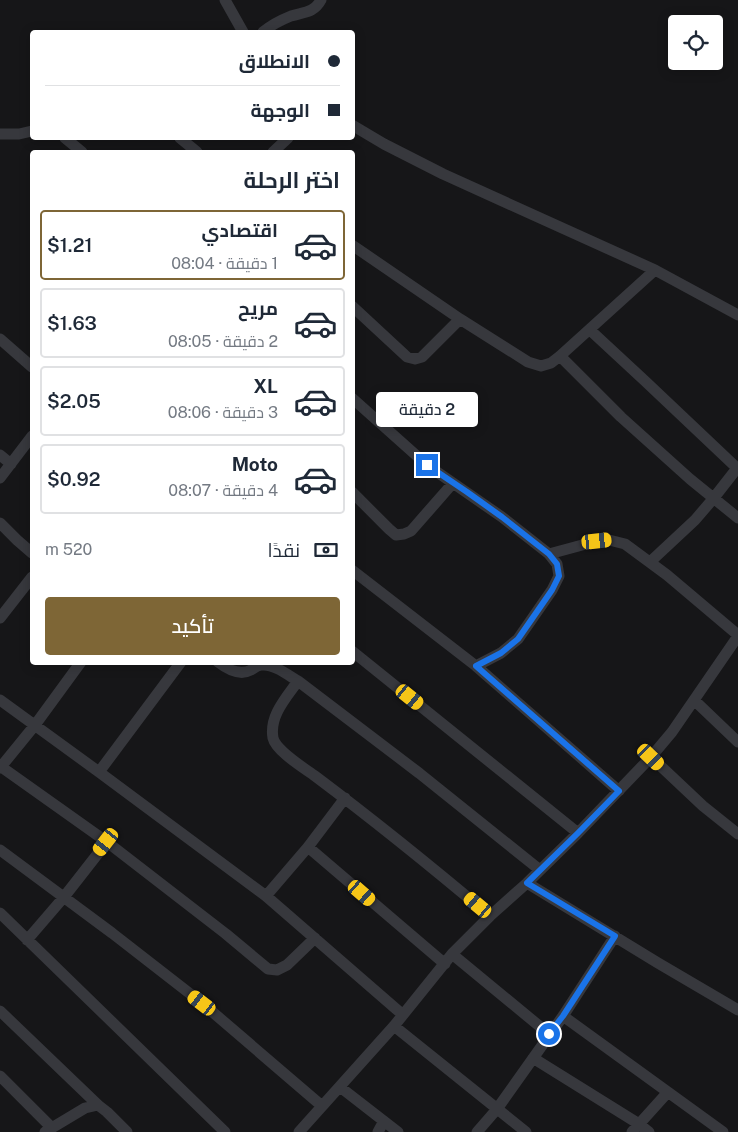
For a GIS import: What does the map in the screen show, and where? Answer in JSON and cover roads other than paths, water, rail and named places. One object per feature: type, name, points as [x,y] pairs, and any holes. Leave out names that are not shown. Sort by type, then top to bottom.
[{"type":"street","points":[[225,0],[242,30]]},
{"type":"street","points":[[266,30],[279,21],[313,10],[322,0]]},
{"type":"street","points":[[355,127],[384,144],[512,207],[655,270],[738,315]]},
{"type":"street","points":[[0,134],[19,134],[30,131]]},
{"type":"street","points":[[67,140],[80,150]]},
{"type":"street","points":[[182,140],[195,150]]},
{"type":"street","points":[[274,150],[286,140]]},
{"type":"street","points":[[355,247],[460,319],[528,362],[541,366],[551,363],[560,356],[655,270]]},
{"type":"street","points":[[355,309],[407,356],[415,359],[422,357],[460,319]]},
{"type":"street","points":[[590,330],[737,468],[695,520],[650,562]]},
{"type":"street","points":[[0,339],[30,365]]},
{"type":"street","points":[[560,356],[621,417],[713,499],[738,518]]},
{"type":"street","points":[[355,401],[427,465],[502,517],[549,554],[557,564],[559,576],[552,590],[518,639],[501,653],[476,666]]},
{"type":"street","points":[[0,478],[30,439]]},
{"type":"street","points":[[0,455],[11,464]]},
{"type":"street","points":[[355,495],[396,535],[411,531],[454,483]]},
{"type":"street","points":[[0,523],[30,551]]},
{"type":"street","points":[[299,1132],[394,1026],[452,954],[578,833],[651,757],[672,732],[738,636],[667,575],[625,544],[609,540],[597,541],[549,554]]},
{"type":"street","points":[[355,572],[476,666],[619,791]]},
{"type":"street","points":[[0,618],[30,580]]},
{"type":"street","points":[[355,653],[578,833]]},
{"type":"street","points":[[78,665],[35,725],[0,767],[106,842],[226,934],[268,969],[277,970],[287,965],[316,938]]},
{"type":"street","points":[[99,772],[179,665]]},
{"type":"street","points":[[223,665],[242,673],[260,665],[270,666],[298,681],[419,773],[540,870]]},
{"type":"street","points":[[298,681],[278,710],[273,724],[274,740],[282,752],[345,798],[490,916]]},
{"type":"street","points":[[0,700],[266,896],[403,1015]]},
{"type":"street","points":[[694,700],[738,742]]},
{"type":"street","points":[[651,757],[703,806],[738,834]]},
{"type":"street","points":[[266,896],[308,847],[345,798]]},
{"type":"street","points":[[27,940],[64,897],[106,842]]},
{"type":"street","points":[[308,847],[444,964]]},
{"type":"street","points":[[0,850],[202,1003],[322,1106]]},
{"type":"street","points":[[527,883],[738,1010]]},
{"type":"street","points":[[0,914],[225,1132]]},
{"type":"street","points":[[477,1132],[497,1109],[563,1016],[615,936]]},
{"type":"street","points":[[452,954],[549,1034]]},
{"type":"street","points":[[0,1011],[127,1132]]},
{"type":"street","points":[[563,1016],[723,1132]]},
{"type":"street","points":[[394,1026],[526,1132]]},
{"type":"street","points":[[533,1058],[635,1128],[649,1132]]},
{"type":"street","points":[[0,1076],[48,1130],[85,1108],[98,1105]]},
{"type":"street","points":[[340,1087],[398,1132]]},
{"type":"street","points":[[635,1128],[668,1092]]},
{"type":"street","points":[[378,1132],[384,1121]]}]
